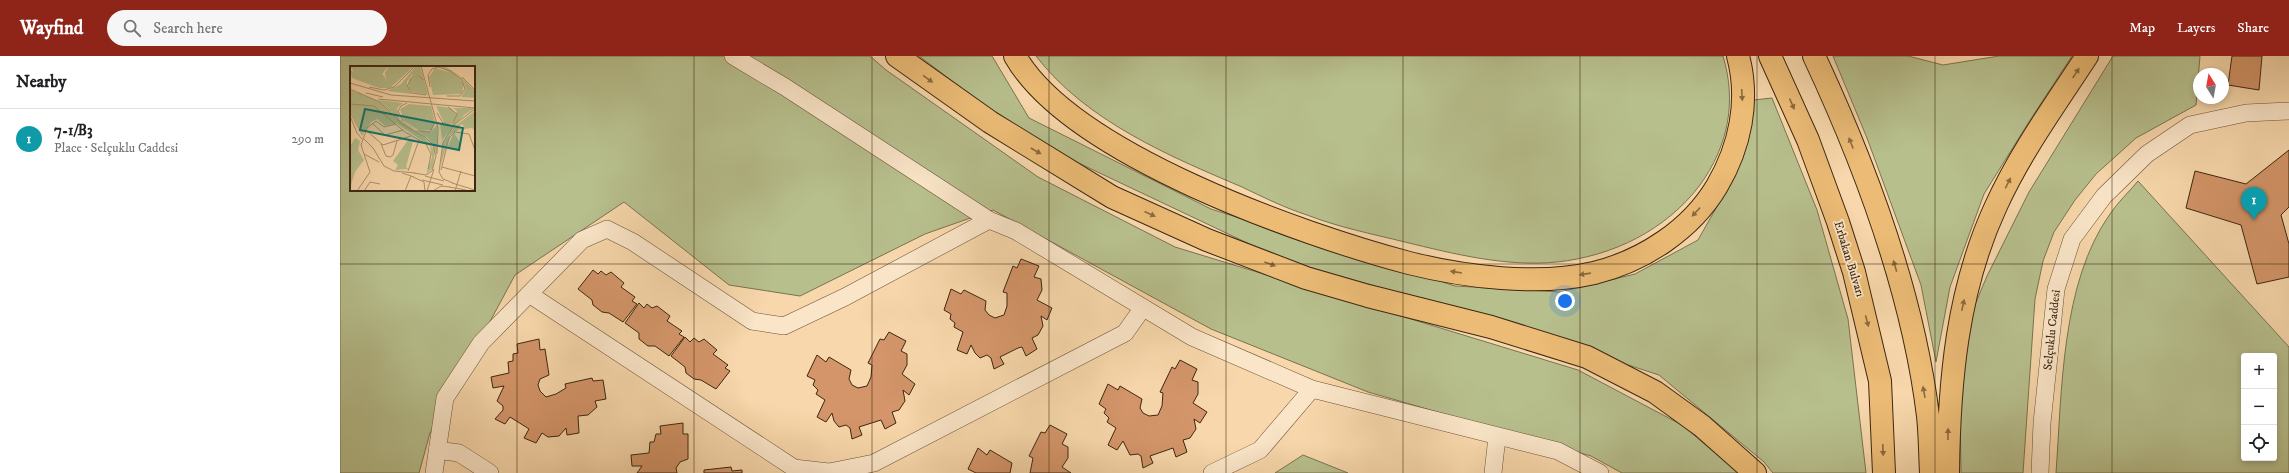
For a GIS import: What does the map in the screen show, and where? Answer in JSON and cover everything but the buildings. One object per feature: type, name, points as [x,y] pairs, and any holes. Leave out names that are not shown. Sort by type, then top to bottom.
[{"type":"highway","points":[[897,56],[990,122],[1112,197],[1207,240],[1306,278],[1368,296],[1491,327],[1587,357],[1655,392],[1702,426],[1755,473]]},
{"type":"highway","points":[[1015,56],[1036,84],[1076,120],[1144,161],[1205,190],[1289,224],[1410,263],[1466,273],[1520,278],[1570,276],[1594,273],[1632,261],[1664,241],[1698,210],[1713,192],[1724,174],[1738,138],[1743,97],[1738,56]]},
{"type":"highway","name":"Erbakan Bulvarı","points":[[1770,56],[1808,140],[1838,222],[1854,272],[1880,381],[1884,473]]},
{"type":"highway","points":[[1814,56],[1855,154],[1894,264],[1924,392],[1928,417],[1931,473]]},
{"type":"highway","points":[[1948,473],[1950,397],[1953,370],[1960,323],[1975,258],[1996,207],[2011,177],[2042,124],[2087,56]]},
{"type":"street","points":[[733,56],[792,92],[989,220],[1016,230],[1142,309],[1192,337],[1312,389],[1496,437],[1558,451],[1600,473]]},
{"type":"street","name":"Selçuklu Caddesi","points":[[2040,473],[2042,423],[2056,289],[2072,240],[2104,196],[2146,154],[2190,125],[2246,113],[2289,111]]},
{"type":"street","points":[[434,473],[445,398],[481,343],[582,240],[607,230],[633,242],[752,320],[784,326],[844,297],[989,220]]},
{"type":"street","points":[[529,294],[794,468],[829,472],[874,464],[1125,333],[1142,309]]},
{"type":"street","points":[[1212,473],[1260,450],[1312,389]]},
{"type":"street","points":[[1493,473],[1496,437]]},
{"type":"street","points":[[437,450],[459,452],[490,473]]},
{"type":"green space","points":[[340,56],[870,56],[886,70],[1038,177],[1175,247],[1578,370],[1682,425],[1739,473],[1622,473],[1591,456],[1368,392],[1211,329],[993,210],[925,234],[800,296],[729,285],[624,202],[515,275],[430,433],[419,473],[340,473]]},
{"type":"green space","points":[[919,56],[992,56],[1029,118],[1211,209],[1455,286],[1560,292],[1635,274],[1698,240],[1737,171],[1753,100],[1772,98],[1817,210],[1848,319],[1866,473],[1773,473],[1764,462],[1659,375],[1462,311],[1281,259],[1030,140]]},
{"type":"green space","points":[[1036,56],[1723,56],[1729,90],[1729,107],[1723,139],[1710,170],[1700,185],[1686,201],[1655,228],[1618,247],[1598,254],[1557,262],[1519,263],[1442,251],[1331,223],[1282,206],[1186,163],[1130,134],[1079,100],[1056,79]]},
{"type":"green space","points":[[1833,56],[1908,56],[1943,65],[1999,56],[2072,56],[1984,194],[1950,287],[1936,362],[1921,285],[1867,138]]},
{"type":"green space","points":[[2113,56],[2200,56],[2199,68],[2193,68],[2193,104],[2196,105],[2136,138],[2096,174],[2075,200],[2054,232],[2043,261],[2035,299],[2023,473],[1961,473],[1960,406],[1969,319],[1987,276],[2029,192]]},
{"type":"green space","points":[[2138,181],[2289,347],[2289,473],[2056,473],[2063,373],[2073,305],[2082,272],[2094,242],[2116,205]]},
{"type":"green space","points":[[1303,455],[1348,473],[1275,473]]},
{"type":"place","name":"7-1/B3","points":[[2254,220]]}]
